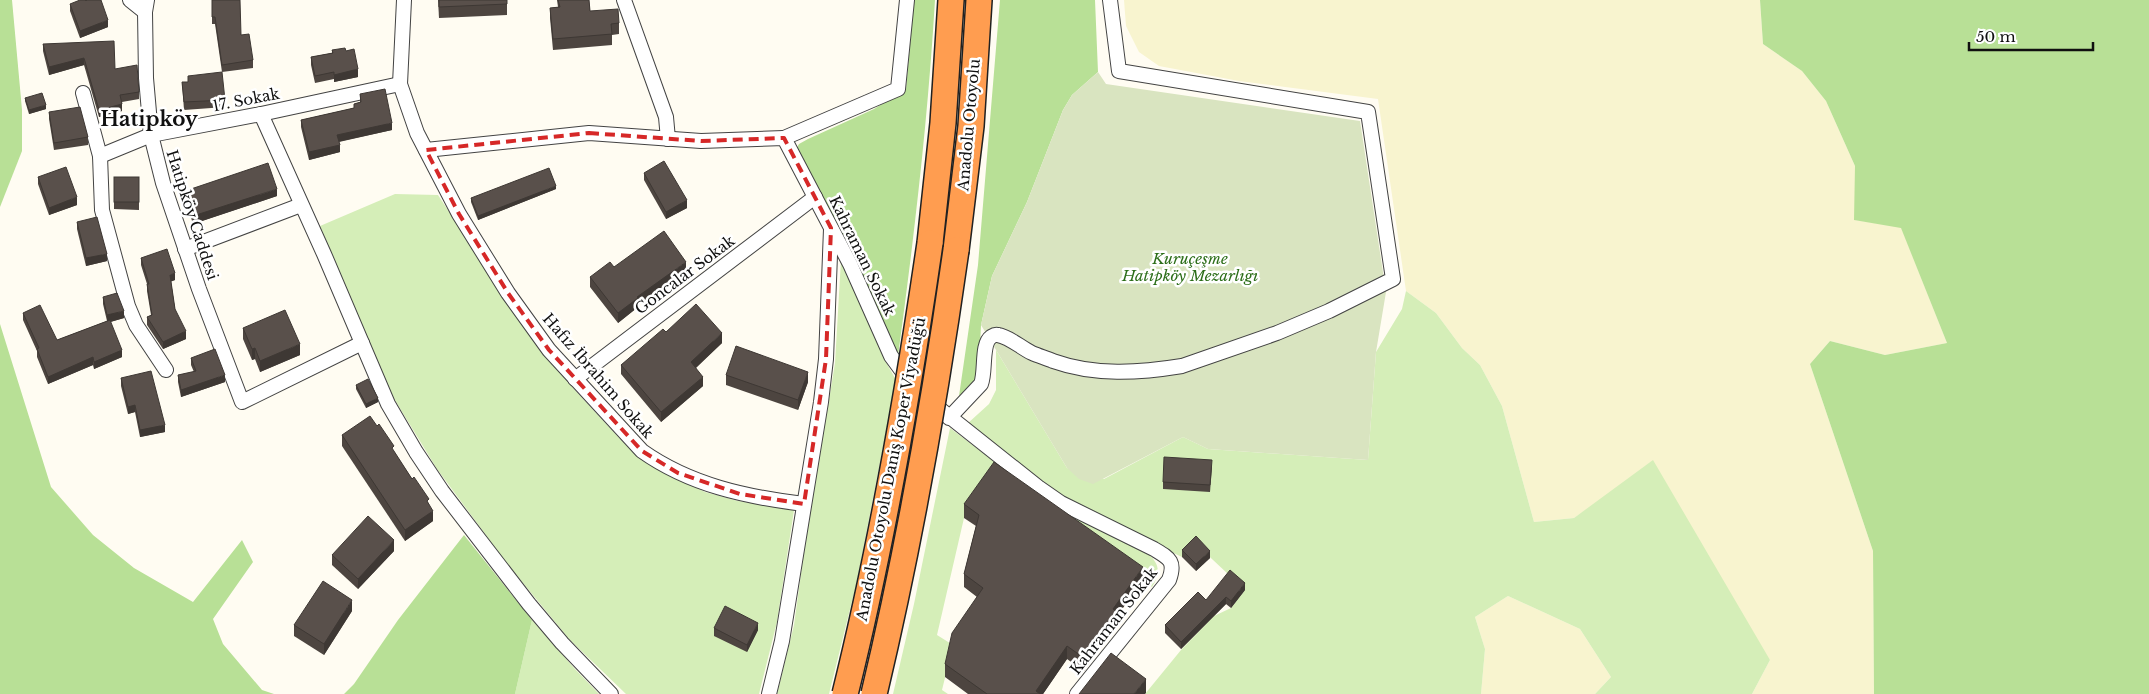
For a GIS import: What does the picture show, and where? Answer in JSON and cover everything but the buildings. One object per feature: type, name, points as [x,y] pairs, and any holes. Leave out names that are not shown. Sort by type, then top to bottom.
[{"type":"highway","name":"Anadolu Otoyolu","points":[[930,243],[943,123],[951,0]]},
{"type":"highway","name":"Anadolu Otoyolu","points":[[956,250],[971,126],[979,0]]},
{"type":"highway","name":"Anadolu Otoyolu Daniş Koper Viyadüğü","points":[[845,694],[867,606],[898,445],[930,243]]},
{"type":"highway","name":"Anadolu Otoyolu Daniş Koper Viyadüğü","points":[[874,694],[893,614],[926,444],[942,353],[956,250]]},
{"type":"street","points":[[130,0],[146,6]]},
{"type":"street","points":[[400,84],[404,0]]},
{"type":"street","points":[[624,0],[666,117],[668,139]]},
{"type":"street","points":[[426,150],[589,133],[701,141],[784,138],[898,89],[907,0]]},
{"type":"street","points":[[949,418],[981,384],[984,377],[985,347],[992,335],[997,334],[1034,354],[1080,368],[1113,372],[1161,369],[1182,366],[1277,333],[1329,311],[1393,280],[1368,112],[1119,71],[1110,0]]},
{"type":"street","name":"Hatipköy Caddesi","points":[[146,6],[146,78],[151,135],[163,183],[242,402],[362,343]]},
{"type":"street","name":"17. Sokak","points":[[100,156],[151,135],[400,84]]},
{"type":"street","name":"Hafız İbrahim Sokak","points":[[400,84],[412,121],[459,214],[508,293],[550,350],[642,451],[678,473],[740,494],[804,504]]},
{"type":"street","points":[[83,93],[100,156],[102,210],[128,306],[141,333],[166,370]]},
{"type":"street","points":[[261,114],[388,404],[442,491],[529,604],[562,643],[611,694]]},
{"type":"street","name":"Kahraman Sokak","points":[[784,138],[850,264],[891,356],[916,390],[949,418],[1061,503],[1154,549],[1167,557],[1172,563],[1169,580],[1077,694]]},
{"type":"street","name":"Goncalar Sokak","points":[[575,379],[814,197]]},
{"type":"street","points":[[186,249],[301,205]]},
{"type":"street","points":[[769,694],[782,641],[826,359],[831,228]]},
{"type":"highlighted area","points":[[589,133],[701,141],[784,138],[831,228],[826,359],[804,504],[740,494],[678,473],[642,451],[549,350],[508,293],[459,214],[426,150]]},
{"type":"shaded area","points":[[1124,0],[1760,0],[1763,44],[1802,71],[1826,101],[1855,166],[1855,220],[1901,227],[1947,343],[1885,355],[1830,341],[1810,364],[1873,551],[1874,694],[1752,694],[1770,660],[1608,495],[1574,518],[1534,522],[1502,406],[1480,365],[1462,348],[1436,313],[1406,291],[1378,99],[1239,81],[1159,66],[1139,52],[1126,26]]},
{"type":"shaded area","points":[[1508,596],[1580,629],[1611,677],[1595,694],[1481,694],[1485,649],[1475,617]]},
{"type":"green space","points":[[0,0],[12,0],[22,110],[22,151],[0,207]]},
{"type":"green space","points":[[914,0],[935,0],[920,178],[898,356],[796,149],[799,144],[808,139],[874,109],[906,89]]},
{"type":"green space","points":[[1000,0],[1095,0],[1098,72],[1072,95],[1063,110],[1027,202],[992,276],[981,325],[979,366],[975,380],[959,396],[978,265]]},
{"type":"green space","points":[[1760,0],[2149,0],[2149,694],[1874,694],[1873,551],[1810,364],[1830,341],[1885,355],[1947,343],[1901,228],[1854,220],[1855,166],[1826,101],[1802,71],[1763,44]]},
{"type":"green space","name":"Kuruçeşme Hatipköy Mezarlığı","points":[[1098,72],[1106,84],[1360,121],[1386,292],[1376,352],[1368,460],[1208,449],[1183,437],[1093,484],[1079,479],[1067,468],[981,325],[992,276],[1027,202],[1063,110],[1072,95]]},
{"type":"green space","points":[[395,194],[438,195],[526,329],[574,389],[620,439],[642,459],[705,492],[738,501],[794,510],[777,622],[759,694],[626,694],[569,639],[505,561],[437,469],[393,397],[320,226]]},
{"type":"green space","points":[[841,260],[887,364],[896,380],[857,581],[829,694],[777,694],[794,625],[835,363]]},
{"type":"green space","points":[[1406,291],[1436,313],[1462,348],[1480,365],[1502,406],[1534,522],[1574,518],[1653,460],[1770,660],[1752,694],[1595,694],[1611,677],[1580,629],[1508,596],[1475,617],[1485,649],[1481,694],[1145,694],[1181,650],[1214,616],[1231,608],[1245,590],[1196,544],[1182,557],[1103,520],[1056,494],[967,424],[989,404],[996,390],[996,350],[1067,468],[1104,479],[1183,437],[1208,449],[1368,460],[1376,352],[1402,309]]},
{"type":"green space","points":[[0,324],[51,487],[93,535],[134,568],[193,602],[242,540],[253,562],[213,619],[223,644],[262,690],[274,694],[0,694]]},
{"type":"green space","points":[[950,428],[1031,489],[1146,552],[1154,560],[1158,573],[1152,587],[994,476],[964,518],[937,635],[953,645],[942,690],[948,694],[893,694],[914,604]]},
{"type":"green space","points":[[464,535],[532,620],[515,694],[344,694],[354,684],[398,620]]},
{"type":"green space","points":[[532,620],[575,669],[599,694],[515,694]]},
{"type":"district","name":"Hatipköy","points":[[149,119]]}]
